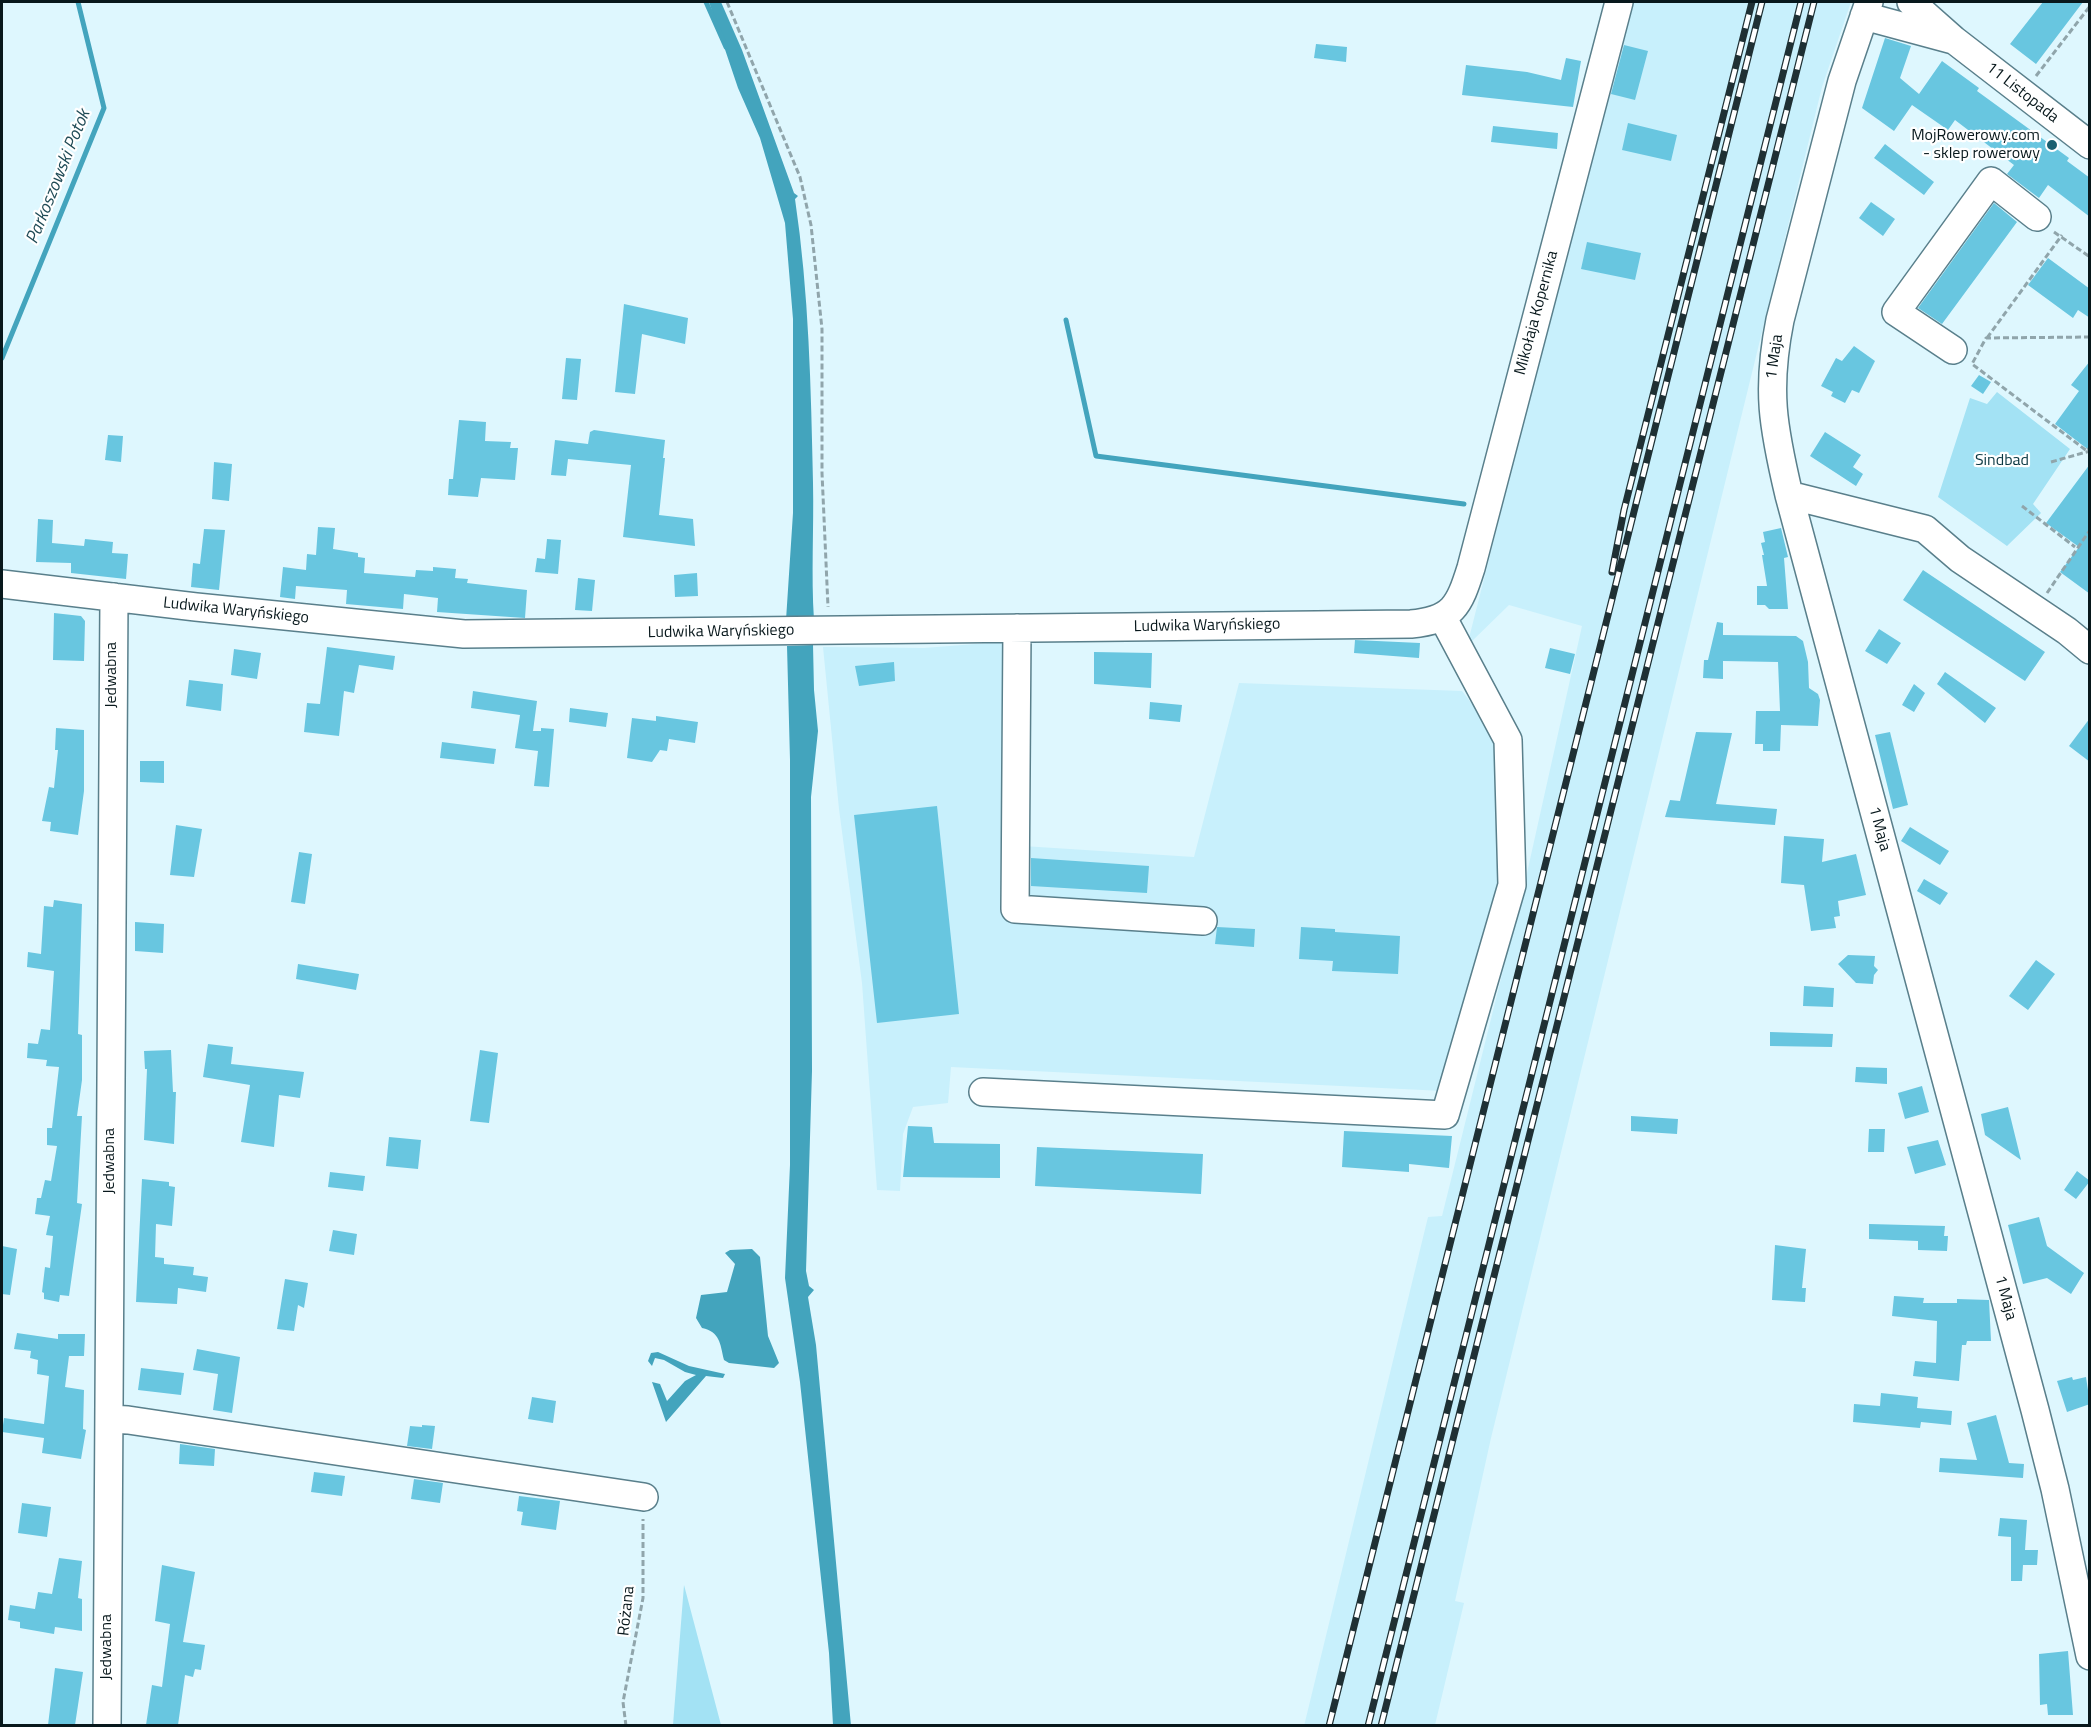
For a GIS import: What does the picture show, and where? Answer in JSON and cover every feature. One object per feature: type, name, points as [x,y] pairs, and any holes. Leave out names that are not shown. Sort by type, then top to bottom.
[{"type":"street","name":"Mikołaja Kopernika","points":[[1443,618],[1454,610],[1471,568],[1618,2]]},
{"type":"street","name":"11 Listopada","points":[[1911,2],[1954,40],[2090,145]]},
{"type":"street","name":"11 Listopada","points":[[1867,9],[1954,40]]},
{"type":"street","name":"1 Maja","points":[[1867,9],[1842,81],[1772,360],[1772,405],[1789,495],[2035,1410],[2055,1489],[2090,1656]]},
{"type":"street","points":[[1953,350],[1896,312],[1991,182],[2045,224]]},
{"type":"street","points":[[1789,495],[1925,530],[1960,559],[2067,631],[2090,650]]},
{"type":"street","name":"Ludwika Waryńskiego","points":[[2,584],[464,634],[1411,624],[1443,618]]},
{"type":"street","name":"Jedwabna","points":[[107,1725],[114,597]]},
{"type":"street","points":[[983,1092],[1445,1115],[1512,885],[1508,740],[1443,618]]},
{"type":"street","points":[[1017,628],[1015,909],[1203,921]]},
{"type":"street","points":[[109,1419],[644,1497]]},
{"type":"path","points":[[727,2],[800,177],[810,225],[822,329],[822,473],[829,630]]},
{"type":"path","points":[[2031,83],[2090,6]]},
{"type":"path","points":[[2045,224],[2090,257]]},
{"type":"path","points":[[2062,235],[1986,338],[1972,364],[2089,450]]},
{"type":"path","points":[[1986,338],[2090,338]]},
{"type":"path","points":[[2051,462],[2089,450]]},
{"type":"path","points":[[2022,506],[2076,548]]},
{"type":"path","points":[[2036,610],[2090,530]]},
{"type":"path","name":"Różana","points":[[626,1725],[623,1702],[643,1598],[641,1553],[644,1497]]},
{"type":"shaded area","points":[[709,2],[721,2],[742,50],[794,193],[798,196],[795,199],[800,234],[810,376],[814,620],[786,620],[793,513],[793,319],[785,223],[760,138],[738,88]]},
{"type":"shaded area","points":[[1630,2],[1851,2],[1822,87],[1491,1438],[1455,1601],[1464,1603],[1435,1725],[1304,1726],[1428,1217],[1442,1216],[1525,882],[1582,626],[1509,605],[1467,646]]},
{"type":"shaded area","points":[[1001,642],[1026,649],[1023,846],[1194,857],[1239,683],[1462,691],[1502,743],[1498,883],[1443,1091],[951,1067],[948,1103],[913,1107],[903,1134],[900,1191],[877,1190],[862,983],[839,809],[823,647],[924,648]]},
{"type":"shaded area","points":[[813,645],[818,731],[811,797],[812,1071],[806,1271],[809,1286],[814,1290],[808,1297],[816,1345],[851,1726],[833,1725],[829,1653],[800,1382],[785,1278],[790,1165],[790,760],[787,646]]},
{"type":"shaded area","points":[[752,1249],[760,1257],[768,1336],[779,1363],[774,1368],[729,1363],[724,1360],[716,1335],[702,1328],[696,1318],[701,1295],[727,1292],[735,1264],[725,1253],[730,1250]]},
{"type":"shaded area","points":[[658,1352],[689,1366],[725,1374],[723,1378],[706,1376],[666,1422],[652,1382],[660,1384],[667,1401],[685,1381],[696,1375],[655,1358],[652,1366],[648,1361],[651,1353]]},
{"type":"green space","name":"Sindbad","points":[[1997,392],[2070,449],[2033,504],[2041,513],[2007,546],[1938,497],[1970,398],[1987,404]]},
{"type":"green space","points":[[684,1585],[721,1725],[673,1725]]},
{"type":"building","points":[[2043,2],[2083,2],[2036,64],[2010,44]]},
{"type":"building","points":[[1885,38],[1911,46],[1900,78],[1919,94],[1942,61],[1979,88],[1977,91],[2069,158],[2067,161],[2090,178],[2090,217],[2048,185],[2039,198],[2007,174],[2014,165],[1955,120],[1948,130],[1912,105],[1894,131],[1862,108]]},
{"type":"building","points":[[1316,44],[1347,47],[1346,62],[1314,58]]},
{"type":"building","points":[[1624,45],[1648,51],[1635,100],[1611,94]]},
{"type":"building","points":[[1566,58],[1581,61],[1573,107],[1462,95],[1466,65],[1527,72],[1561,80]]},
{"type":"building","points":[[1628,123],[1677,135],[1671,161],[1622,150]]},
{"type":"building","points":[[1493,126],[1558,133],[1557,149],[1491,142]]},
{"type":"building","points":[[1885,144],[1934,182],[1924,195],[1874,158]]},
{"type":"building","points":[[1871,202],[1895,219],[1883,236],[1859,218]]},
{"type":"building","points":[[1994,203],[2017,222],[1942,324],[1918,308]]},
{"type":"building","points":[[1587,242],[1641,253],[1635,280],[1581,269]]},
{"type":"building","points":[[2048,258],[2090,289],[2090,318],[2078,310],[2073,318],[2028,285]]},
{"type":"building","points":[[624,304],[688,318],[685,344],[642,334],[635,394],[615,392]]},
{"type":"building","points":[[1854,346],[1875,361],[1859,393],[1852,390],[1845,403],[1831,396],[1833,392],[1821,386],[1836,358],[1842,361]]},
{"type":"building","points":[[566,358],[581,359],[577,400],[562,399]]},
{"type":"building","points":[[2090,361],[2090,451],[2055,424],[2079,391],[2071,385]]},
{"type":"building","points":[[1979,375],[1991,382],[1983,394],[1971,386]]},
{"type":"building","points":[[459,420],[486,422],[485,441],[511,442],[510,448],[518,448],[515,480],[481,478],[478,497],[448,495],[449,479],[453,479]]},
{"type":"building","points":[[594,430],[665,440],[659,515],[693,519],[695,546],[623,537],[631,465],[568,459],[566,476],[551,475],[555,440],[588,444],[590,432]]},
{"type":"building","points":[[1825,432],[1861,455],[1853,467],[1863,474],[1856,486],[1810,456]]},
{"type":"building","points":[[108,435],[123,436],[121,462],[105,460]]},
{"type":"building","points":[[214,462],[232,464],[229,501],[212,499]]},
{"type":"building","points":[[2090,464],[2090,594],[2060,572],[2079,547],[2046,523]]},
{"type":"building","points":[[38,519],[53,520],[52,543],[84,546],[85,539],[113,542],[112,553],[128,554],[126,579],[71,573],[71,563],[36,562]]},
{"type":"building","points":[[318,527],[335,528],[333,549],[358,553],[358,557],[365,558],[364,573],[415,577],[416,570],[433,571],[433,567],[456,569],[455,578],[468,579],[467,583],[527,590],[525,618],[437,612],[438,598],[404,594],[403,609],[346,604],[347,590],[296,586],[295,599],[280,597],[283,567],[306,570],[307,554],[316,555]]},
{"type":"building","points":[[1781,528],[1788,557],[1784,558],[1788,609],[1769,609],[1765,605],[1757,605],[1757,586],[1767,586],[1761,543],[1765,542],[1763,532]]},
{"type":"building","points":[[204,529],[225,530],[219,590],[191,587],[193,563],[200,564]]},
{"type":"building","points":[[547,539],[561,540],[558,574],[535,572],[537,558],[545,559]]},
{"type":"building","points":[[1923,570],[2045,652],[2025,681],[1903,600]]},
{"type":"building","points":[[697,573],[698,596],[675,597],[674,575]]},
{"type":"building","points":[[578,578],[595,580],[592,611],[575,610]]},
{"type":"building","points":[[54,613],[81,616],[85,621],[84,661],[53,660]]},
{"type":"building","points":[[1717,622],[1723,623],[1723,635],[1796,636],[1803,641],[1808,662],[1809,688],[1818,694],[1820,700],[1818,726],[1781,725],[1780,751],[1763,751],[1763,744],[1755,744],[1756,711],[1780,711],[1778,662],[1723,661],[1723,679],[1703,678],[1704,660],[1708,660]]},
{"type":"building","points":[[1879,629],[1901,643],[1887,664],[1865,651]]},
{"type":"building","points":[[1355,640],[1420,643],[1419,658],[1354,653]]},
{"type":"building","points":[[327,647],[395,656],[393,670],[359,665],[354,693],[344,691],[339,736],[304,732],[307,703],[320,704]]},
{"type":"building","points":[[1550,648],[1575,654],[1570,674],[1545,668]]},
{"type":"building","points":[[234,649],[261,653],[257,679],[231,675]]},
{"type":"building","points":[[1094,652],[1152,653],[1151,688],[1094,684]]},
{"type":"building","points":[[894,662],[895,681],[859,686],[855,666]]},
{"type":"building","points":[[1945,672],[1996,708],[1985,723],[1937,684]]},
{"type":"building","points":[[189,680],[223,684],[221,711],[186,706]]},
{"type":"building","points":[[1914,684],[1925,693],[1914,712],[1902,705]]},
{"type":"building","points":[[473,691],[537,701],[533,731],[541,731],[541,728],[554,729],[549,787],[534,786],[538,751],[515,748],[520,715],[471,708]]},
{"type":"building","points":[[1150,702],[1182,705],[1180,722],[1149,719]]},
{"type":"building","points":[[570,708],[608,713],[606,727],[569,722]]},
{"type":"building","points":[[656,716],[698,722],[695,743],[669,739],[667,751],[660,750],[652,762],[627,758],[632,718],[656,721]]},
{"type":"building","points":[[2090,718],[2090,762],[2069,746]]},
{"type":"building","points":[[56,728],[84,730],[84,791],[78,835],[50,831],[51,822],[42,821],[49,787],[54,788],[58,750],[55,750]]},
{"type":"building","points":[[1696,732],[1732,733],[1716,804],[1777,809],[1775,825],[1665,817],[1670,800],[1680,801]]},
{"type":"building","points":[[1890,732],[1908,805],[1893,809],[1875,735]]},
{"type":"building","points":[[442,742],[496,749],[494,764],[440,758]]},
{"type":"building","points":[[140,761],[164,761],[164,783],[140,782]]},
{"type":"building","points":[[937,806],[959,1014],[877,1023],[854,815]]},
{"type":"building","points":[[176,825],[202,829],[194,877],[170,875]]},
{"type":"building","points":[[1910,827],[1949,851],[1940,865],[1901,841]]},
{"type":"building","points":[[1784,836],[1824,839],[1822,862],[1856,854],[1866,895],[1838,901],[1840,916],[1834,917],[1836,928],[1811,931],[1804,885],[1781,883]]},
{"type":"building","points":[[299,852],[312,854],[305,904],[291,902]]},
{"type":"building","points":[[1031,858],[1149,866],[1147,893],[1031,886]]},
{"type":"building","points":[[1924,879],[1948,893],[1940,905],[1917,891]]},
{"type":"building","points":[[54,900],[82,904],[78,1034],[82,1035],[82,1080],[77,1116],[82,1116],[77,1203],[82,1204],[69,1296],[60,1295],[59,1302],[44,1299],[42,1292],[45,1267],[50,1268],[53,1236],[46,1235],[50,1216],[35,1214],[37,1198],[41,1198],[45,1180],[51,1181],[57,1146],[47,1145],[47,1128],[52,1128],[59,1067],[46,1066],[47,1060],[27,1058],[28,1043],[38,1044],[41,1029],[50,1030],[54,971],[27,967],[28,952],[41,954],[44,906],[53,907]]},
{"type":"building","points":[[135,922],[164,924],[163,953],[135,951]]},
{"type":"building","points":[[1217,927],[1255,929],[1254,947],[1215,944]]},
{"type":"building","points":[[1301,927],[1335,929],[1335,932],[1400,936],[1398,974],[1332,971],[1333,961],[1299,959]]},
{"type":"building","points":[[1848,955],[1875,956],[1874,966],[1878,970],[1874,975],[1873,984],[1856,983],[1838,964]]},
{"type":"building","points":[[2036,960],[2055,974],[2028,1010],[2009,996]]},
{"type":"building","points":[[298,964],[359,974],[356,990],[296,979]]},
{"type":"building","points":[[1804,986],[1834,988],[1833,1007],[1803,1006]]},
{"type":"building","points":[[1770,1032],[1833,1034],[1832,1047],[1770,1046]]},
{"type":"building","points":[[208,1044],[233,1047],[231,1064],[304,1072],[300,1098],[279,1095],[274,1147],[241,1142],[250,1085],[203,1077]]},
{"type":"building","points":[[171,1050],[173,1092],[176,1092],[174,1144],[144,1140],[147,1069],[145,1069],[144,1051]]},
{"type":"building","points":[[480,1050],[498,1053],[489,1123],[470,1121]]},
{"type":"building","points":[[1856,1067],[1887,1068],[1887,1084],[1855,1082]]},
{"type":"building","points":[[1922,1086],[1929,1112],[1905,1119],[1898,1093]]},
{"type":"building","points":[[2008,1107],[2021,1160],[1985,1135],[1981,1114]]},
{"type":"building","points":[[1631,1116],[1678,1119],[1677,1134],[1631,1131]]},
{"type":"building","points":[[908,1126],[932,1127],[934,1143],[1000,1144],[1000,1178],[903,1177]]},
{"type":"building","points":[[1869,1129],[1885,1129],[1884,1152],[1868,1152]]},
{"type":"building","points":[[1344,1131],[1452,1136],[1449,1168],[1409,1164],[1409,1172],[1342,1167]]},
{"type":"building","points":[[389,1137],[421,1140],[418,1169],[386,1166]]},
{"type":"building","points":[[1938,1140],[1946,1165],[1915,1174],[1907,1147]]},
{"type":"building","points":[[1037,1147],[1203,1154],[1201,1194],[1035,1186]]},
{"type":"building","points":[[2077,1171],[2090,1181],[2076,1199],[2064,1190]]},
{"type":"building","points":[[330,1172],[365,1176],[363,1191],[328,1187]]},
{"type":"building","points":[[142,1179],[169,1182],[169,1186],[175,1187],[172,1226],[156,1224],[155,1257],[164,1258],[164,1264],[194,1267],[193,1275],[208,1277],[206,1292],[178,1288],[177,1304],[136,1302]]},
{"type":"building","points":[[2039,1217],[2047,1246],[2084,1273],[2071,1294],[2047,1278],[2023,1284],[2008,1225]]},
{"type":"building","points":[[1869,1224],[1945,1226],[1944,1236],[1948,1236],[1947,1251],[1918,1250],[1918,1241],[1869,1239]]},
{"type":"building","points":[[333,1230],[357,1234],[354,1255],[329,1251]]},
{"type":"building","points":[[1775,1245],[1806,1249],[1802,1288],[1806,1288],[1805,1302],[1772,1300]]},
{"type":"building","points":[[2,1246],[17,1249],[10,1295],[2,1294]]},
{"type":"building","points":[[285,1279],[308,1283],[304,1308],[298,1305],[294,1331],[277,1329]]},
{"type":"building","points":[[1894,1296],[1924,1298],[1923,1303],[1957,1303],[1957,1299],[1989,1300],[1991,1341],[1967,1341],[1966,1345],[1962,1345],[1959,1381],[1913,1376],[1915,1361],[1936,1363],[1937,1321],[1892,1316]]},
{"type":"building","points":[[17,1333],[58,1339],[58,1334],[85,1334],[84,1356],[69,1356],[65,1387],[84,1390],[83,1429],[86,1430],[81,1459],[42,1453],[44,1438],[2,1432],[4,1418],[44,1424],[49,1376],[37,1374],[38,1360],[30,1358],[31,1351],[14,1349]]},
{"type":"building","points":[[197,1349],[240,1357],[232,1413],[213,1410],[218,1374],[193,1370]]},
{"type":"building","points":[[141,1368],[184,1373],[181,1395],[138,1390]]},
{"type":"building","points":[[2072,1377],[2073,1380],[2086,1377],[2090,1404],[2067,1412],[2057,1381]]},
{"type":"building","points":[[1881,1393],[1918,1397],[1917,1408],[1952,1411],[1951,1425],[1921,1422],[1920,1428],[1853,1422],[1854,1404],[1880,1406]]},
{"type":"building","points":[[532,1397],[556,1401],[553,1423],[528,1419]]},
{"type":"building","points":[[1996,1415],[2009,1463],[2024,1464],[2023,1478],[1939,1472],[1940,1458],[1977,1460],[1967,1423]]},
{"type":"building","points":[[422,1425],[435,1426],[432,1449],[407,1446],[410,1426],[422,1427]]},
{"type":"building","points":[[180,1444],[215,1449],[214,1466],[179,1464]]},
{"type":"building","points":[[314,1472],[345,1476],[342,1496],[311,1492]]},
{"type":"building","points":[[414,1479],[443,1483],[440,1503],[411,1499]]},
{"type":"building","points":[[519,1496],[560,1501],[556,1530],[521,1525],[523,1512],[517,1511]]},
{"type":"building","points":[[22,1503],[51,1507],[47,1537],[18,1533]]},
{"type":"building","points":[[2000,1518],[2027,1520],[2025,1550],[2038,1550],[2037,1565],[2023,1565],[2022,1581],[2011,1581],[2011,1537],[1998,1536]]},
{"type":"building","points":[[59,1558],[82,1561],[78,1598],[82,1599],[82,1631],[55,1627],[54,1634],[20,1628],[20,1622],[8,1620],[10,1605],[35,1609],[38,1592],[52,1594]]},
{"type":"building","points":[[162,1565],[195,1572],[183,1642],[205,1645],[201,1670],[195,1669],[193,1677],[185,1675],[178,1725],[146,1725],[152,1685],[162,1687],[170,1624],[155,1621]]},
{"type":"building","points":[[2068,1651],[2073,1715],[2048,1715],[2047,1704],[2040,1705],[2039,1654]]},
{"type":"building","points":[[55,1668],[83,1672],[75,1725],[48,1725]]},
{"type":"waterway","name":"Parkoszowski Potok","points":[[2,358],[104,108],[78,2]]},
{"type":"waterway","points":[[706,2],[726,47]]},
{"type":"waterway","points":[[1066,320],[1096,456],[1464,504]]},
{"type":"railway","points":[[1612,572],[1624,510],[1752,2]]},
{"type":"railway","points":[[1329,1726],[1762,2]]},
{"type":"railway","points":[[1368,1726],[1801,2]]},
{"type":"railway","points":[[1381,1726],[1814,2]]},
{"type":"place","name":"MojRowerowy.com - sklep rowerowy","points":[[2052,145]]}]
